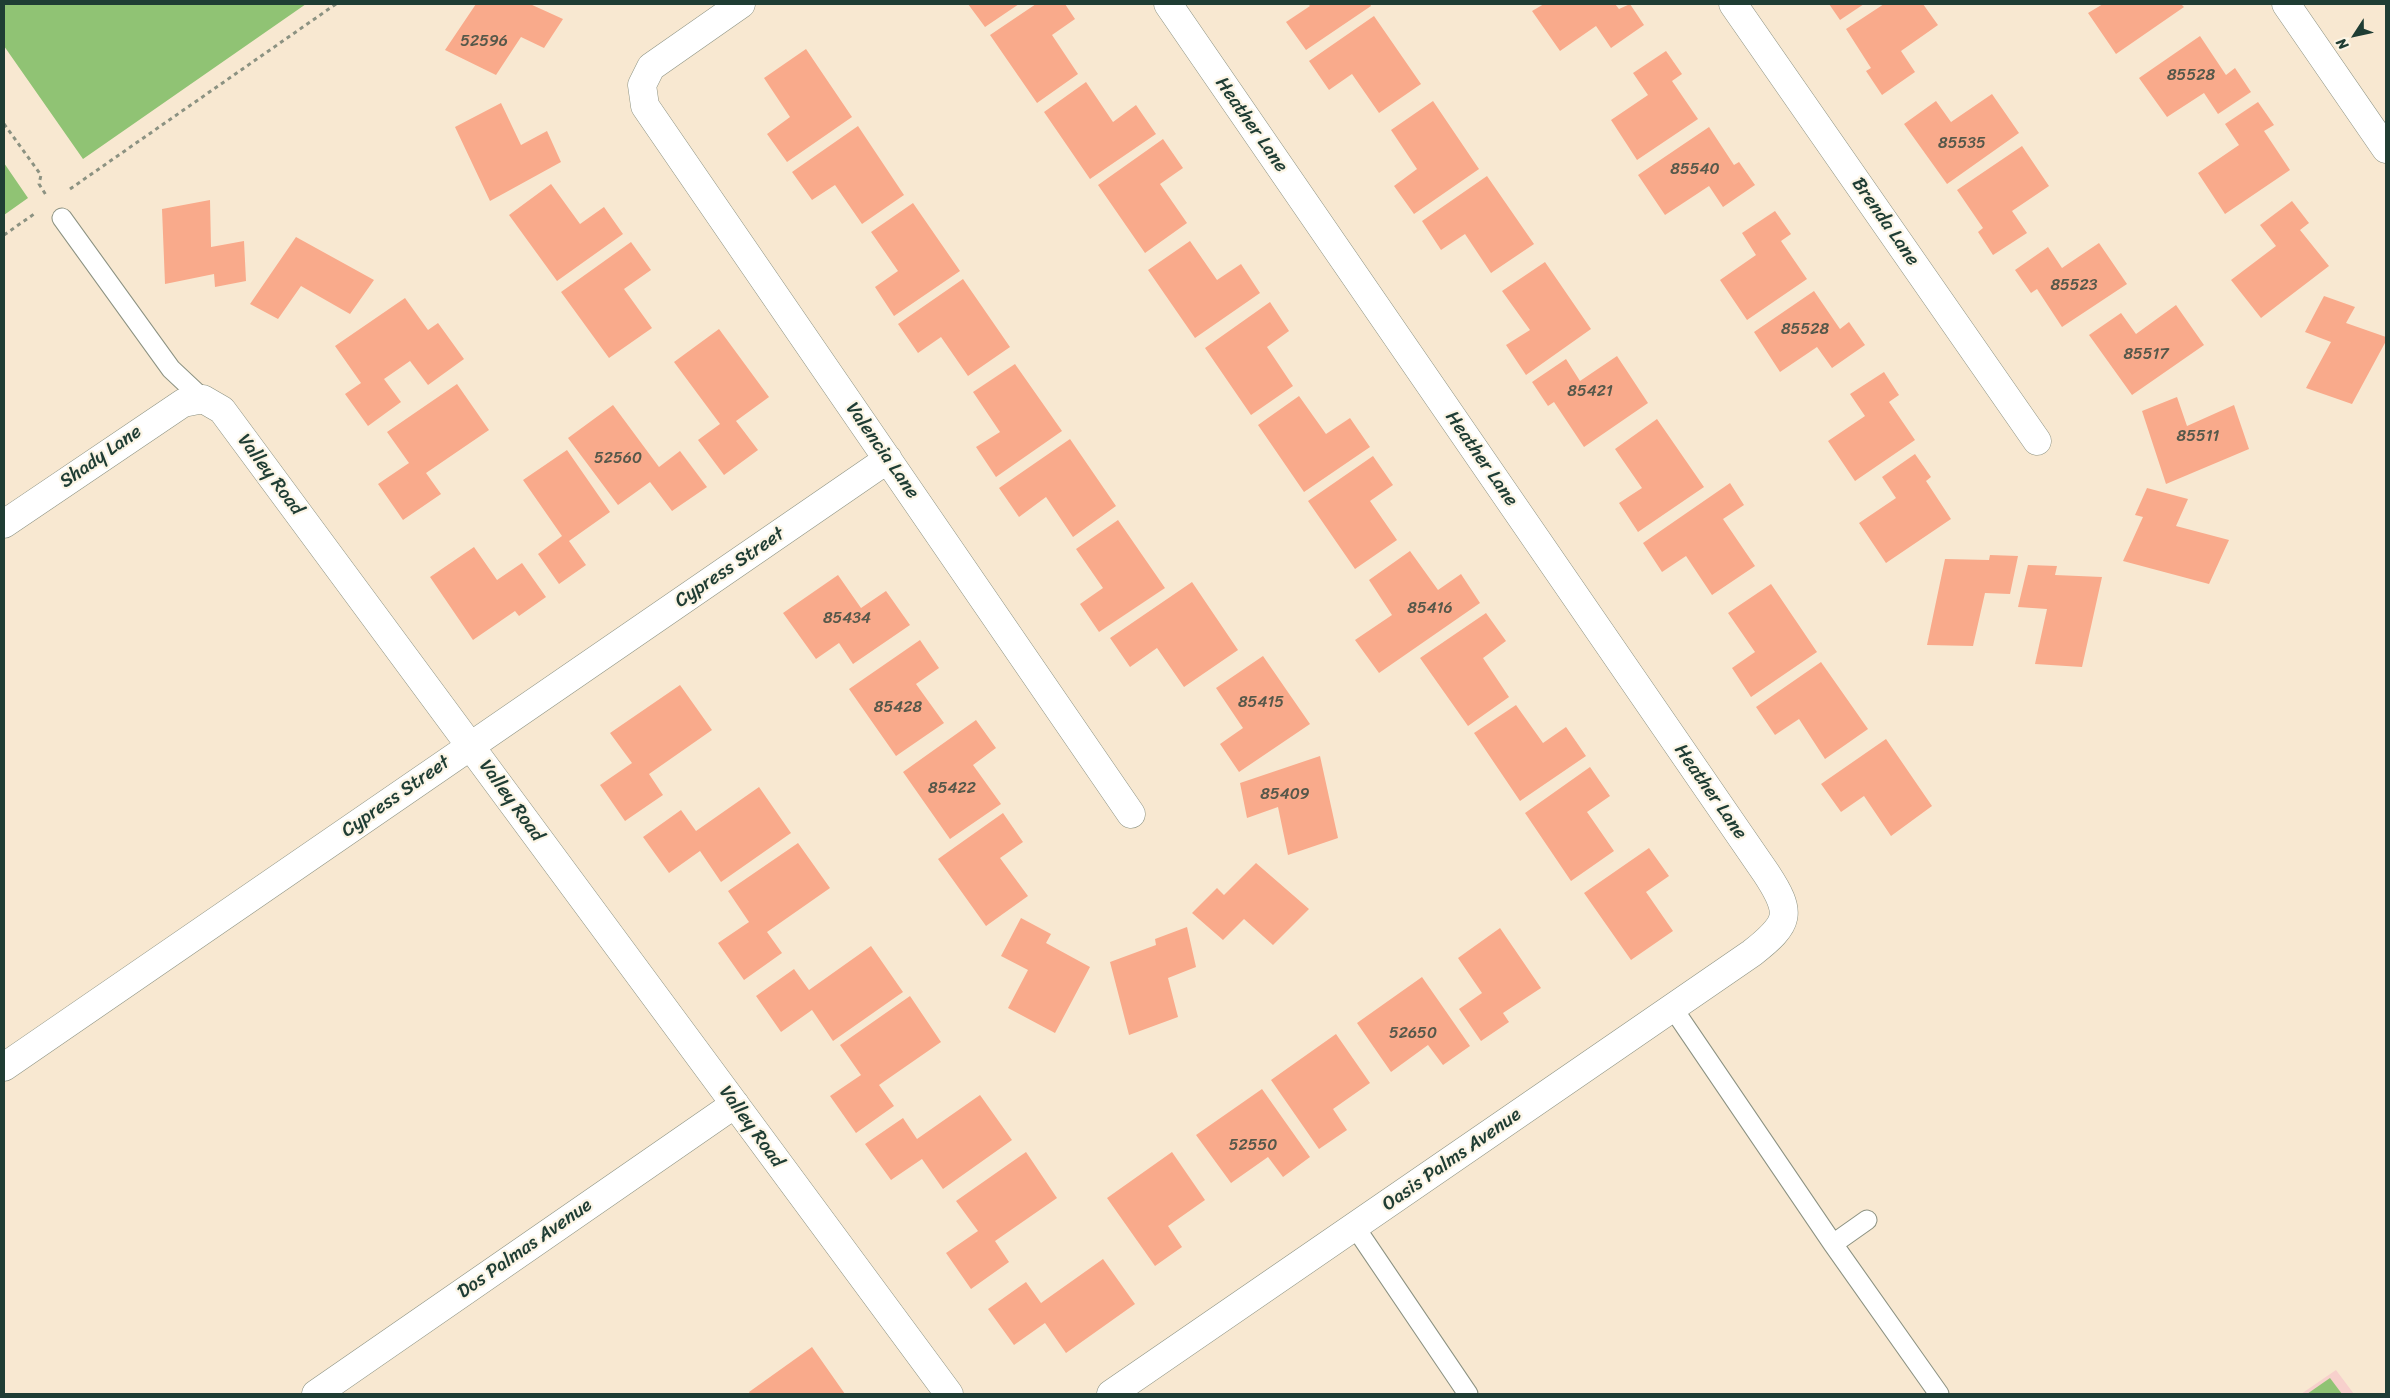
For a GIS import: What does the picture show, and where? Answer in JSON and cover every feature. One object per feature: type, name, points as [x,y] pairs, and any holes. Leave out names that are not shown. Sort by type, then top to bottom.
[{"type":"street","name":"Valencia Lane","points":[[741,4],[651,67],[642,85],[645,106],[1131,814]]},
{"type":"street","name":"Heather Lane","points":[[1168,4],[1766,873],[1781,896],[1785,917]]},
{"type":"street","name":"Brenda Lane","points":[[1733,4],[2037,441]]},
{"type":"street","points":[[2286,4],[2386,149]]},
{"type":"street","name":"Shady Lane","points":[[4,524],[158,418],[183,403],[203,399]]},
{"type":"street","name":"Valley Road","points":[[203,399],[222,410],[949,1394]]},
{"type":"street","name":"Cypress Street","points":[[4,1067],[888,459]]},
{"type":"street","name":"Oasis Palms Avenue","points":[[1111,1394],[1768,941],[1775,935],[1785,917]]},
{"type":"street","name":"Dos Palmas Avenue","points":[[316,1394],[735,1104]]},
{"type":"lane","name":"Valley Road","points":[[62,218],[171,369],[203,399]]},
{"type":"lane","points":[[1672,1007],[1833,1244],[1938,1394]]},
{"type":"lane","points":[[1833,1244],[1867,1220]]},
{"type":"lane","points":[[1355,1227],[1468,1394]]},
{"type":"path","points":[[67,191],[336,4]]},
{"type":"path","points":[[4,124],[41,175],[40,188],[50,202]]},
{"type":"path","points":[[4,235],[35,213]]},
{"type":"shaded area","points":[[2336,1370],[2354,1394],[2301,1394]]},
{"type":"green space","points":[[4,4],[306,4],[83,159],[4,46]]},
{"type":"green space","points":[[4,163],[28,198],[4,215]]},
{"type":"green space","points":[[2330,1378],[2342,1394],[2307,1394]]},
{"type":"building","points":[[476,4],[530,4],[563,19],[544,48],[521,37],[496,75],[445,50]]},
{"type":"building","points":[[968,4],[1019,4],[985,27]]},
{"type":"building","points":[[1036,4],[1065,4],[1075,19],[1052,35],[1078,74],[1037,103],[990,35]]},
{"type":"building","points":[[1308,4],[1370,4],[1371,6],[1306,50],[1286,22],[1310,6]]},
{"type":"building","points":[[1544,4],[1615,4],[1619,9],[1630,4],[1644,25],[1611,48],[1596,26],[1560,51],[1532,11]]},
{"type":"building","points":[[1829,4],[1864,4],[1840,20]]},
{"type":"building","points":[[1884,4],[1923,4],[1938,25],[1901,51],[1915,72],[1882,95],[1866,71],[1871,68],[1846,29]]},
{"type":"building","points":[[2103,4],[2181,4],[2184,7],[2116,54],[2088,13]]},
{"type":"building","points":[[1374,16],[1421,84],[1379,113],[1352,74],[1329,90],[1309,61]]},
{"type":"building","points":[[2200,36],[2226,75],[2235,68],[2251,92],[2218,114],[2204,93],[2167,117],[2139,78]]},
{"type":"building","points":[[806,49],[852,117],[787,162],[767,134],[790,117],[764,78]]},
{"type":"building","points":[[1666,51],[1682,74],[1672,81],[1698,119],[1637,160],[1611,120],[1648,95],[1633,73]]},
{"type":"building","points":[[1086,82],[1113,122],[1136,105],[1156,134],[1090,179],[1044,112]]},
{"type":"building","points":[[1992,94],[2019,133],[1947,184],[1904,124],[1936,101],[1951,122]]},
{"type":"building","points":[[1433,101],[1479,169],[1414,214],[1394,186],[1417,169],[1391,130]]},
{"type":"building","points":[[2258,102],[2274,125],[2264,131],[2290,170],[2225,214],[2198,173],[2239,145],[2225,124]]},
{"type":"building","points":[[501,103],[521,145],[547,131],[561,162],[490,201],[455,127]]},
{"type":"building","points":[[858,126],[904,195],[862,224],[835,185],[812,200],[792,172]]},
{"type":"building","points":[[1709,127],[1734,165],[1739,162],[1755,185],[1723,207],[1709,186],[1665,215],[1638,175]]},
{"type":"building","points":[[1163,139],[1183,168],[1160,184],[1187,223],[1145,253],[1098,185]]},
{"type":"building","points":[[2022,146],[2049,186],[2012,211],[2027,233],[1993,255],[1978,232],[1983,228],[1957,190]]},
{"type":"building","points":[[1487,176],[1534,244],[1491,273],[1465,234],[1441,250],[1422,221]]},
{"type":"building","points":[[551,184],[580,224],[604,207],[623,234],[557,281],[509,215]]},
{"type":"building","points":[[210,200],[211,247],[244,241],[246,281],[215,287],[214,274],[165,284],[162,209]]},
{"type":"building","points":[[2292,201],[2309,223],[2300,230],[2329,266],[2261,318],[2231,280],[2276,246],[2260,225]]},
{"type":"building","points":[[913,203],[960,271],[894,316],[875,287],[898,271],[871,232]]},
{"type":"building","points":[[1775,211],[1791,234],[1781,241],[1807,279],[1747,320],[1720,280],[1756,255],[1742,233]]},
{"type":"building","points":[[296,237],[374,280],[350,314],[301,286],[278,319],[250,304]]},
{"type":"building","points":[[1190,241],[1217,280],[1241,264],[1260,293],[1195,338],[1148,270]]},
{"type":"building","points":[[631,242],[651,270],[624,289],[652,328],[609,358],[561,292]]},
{"type":"building","points":[[2099,243],[2127,284],[2062,327],[2037,289],[2031,293],[2015,270],[2048,247],[2062,268]]},
{"type":"building","points":[[1545,262],[1591,329],[1526,375],[1506,345],[1530,330],[1502,291]]},
{"type":"building","points":[[963,279],[1010,347],[968,376],[941,337],[918,353],[898,324]]},
{"type":"building","points":[[1814,291],[1840,329],[1849,322],[1865,345],[1832,368],[1817,347],[1780,372],[1754,332]]},
{"type":"building","points":[[2324,296],[2355,307],[2346,323],[2386,337],[2386,341],[2352,404],[2306,388],[2331,342],[2305,332]]},
{"type":"building","points":[[405,298],[428,330],[438,323],[464,359],[428,385],[410,361],[384,379],[401,402],[368,426],[345,394],[361,383],[335,346]]},
{"type":"building","points":[[1270,302],[1289,331],[1267,347],[1293,386],[1251,415],[1205,348]]},
{"type":"building","points":[[2176,305],[2204,345],[2132,395],[2089,335],[2121,313],[2136,334]]},
{"type":"building","points":[[719,329],[769,397],[736,421],[758,450],[724,475],[698,440],[720,424],[674,362]]},
{"type":"building","points":[[1617,356],[1648,403],[1584,447],[1554,402],[1548,406],[1532,382],[1566,359],[1580,381]]},
{"type":"building","points":[[1015,364],[1062,431],[996,477],[976,447],[1000,432],[973,392]]},
{"type":"building","points":[[1884,372],[1899,395],[1889,402],[1915,440],[1855,481],[1828,441],[1865,416],[1850,394]]},
{"type":"building","points":[[457,384],[489,430],[426,473],[441,494],[403,520],[378,484],[409,463],[387,432]]},
{"type":"building","points":[[1299,396],[1326,434],[1350,418],[1370,447],[1304,492],[1258,425]]},
{"type":"building","points":[[2177,397],[2187,426],[2234,405],[2249,449],[2166,484],[2142,411]]},
{"type":"building","points":[[613,405],[659,467],[680,451],[707,487],[672,511],[650,482],[618,505],[568,438]]},
{"type":"building","points":[[1657,419],[1704,487],[1638,532],[1619,503],[1642,488],[1615,449]]},
{"type":"building","points":[[1070,439],[1116,506],[1073,537],[1046,497],[1019,517],[999,488]]},
{"type":"building","points":[[567,450],[610,512],[569,541],[586,565],[559,584],[538,554],[562,536],[523,480]]},
{"type":"building","points":[[1915,454],[1931,477],[1926,481],[1951,519],[1886,563],[1859,523],[1896,498],[1882,477]]},
{"type":"building","points":[[1373,456],[1393,485],[1370,501],[1397,540],[1355,569],[1308,501]]},
{"type":"building","points":[[1730,483],[1744,505],[1723,519],[1755,566],[1712,595],[1686,556],[1662,572],[1643,543]]},
{"type":"building","points":[[2147,488],[2188,499],[2176,526],[2229,540],[2209,584],[2123,561],[2143,517],[2135,515]]},
{"type":"building","points":[[1118,520],[1165,588],[1099,632],[1080,604],[1103,588],[1076,549]]},
{"type":"building","points":[[474,547],[497,580],[522,563],[546,597],[519,616],[515,611],[473,640],[430,577]]},
{"type":"building","points":[[1410,551],[1438,590],[1461,574],[1480,603],[1379,673],[1355,640],[1392,615],[1369,580]]},
{"type":"building","points":[[1990,555],[2018,556],[2010,594],[1985,593],[1973,646],[1927,645],[1945,559],[1989,560]]},
{"type":"building","points":[[2028,565],[2057,566],[2055,575],[2102,577],[2082,667],[2035,664],[2047,609],[2018,607]]},
{"type":"building","points":[[838,575],[861,608],[886,591],[910,625],[853,664],[839,643],[816,659],[783,613]]},
{"type":"building","points":[[1192,582],[1238,650],[1184,687],[1157,648],[1130,667],[1110,638]]},
{"type":"building","points":[[1771,584],[1817,652],[1751,697],[1732,668],[1755,652],[1728,613]]},
{"type":"building","points":[[1486,613],[1506,641],[1483,658],[1509,697],[1468,726],[1420,658]]},
{"type":"building","points":[[920,640],[939,668],[916,684],[944,723],[896,756],[849,689]]},
{"type":"building","points":[[1263,656],[1310,724],[1239,772],[1220,744],[1243,728],[1216,688]]},
{"type":"building","points":[[1821,662],[1868,729],[1825,759],[1799,719],[1775,735],[1756,707]]},
{"type":"building","points":[[680,685],[712,730],[649,774],[663,795],[625,821],[600,785],[632,763],[610,733]]},
{"type":"building","points":[[1516,705],[1543,743],[1566,727],[1586,756],[1520,801],[1474,733]]},
{"type":"building","points":[[976,720],[996,748],[973,765],[1001,804],[950,839],[903,772]]},
{"type":"building","points":[[1886,739],[1932,806],[1891,836],[1864,796],[1841,812],[1821,784]]},
{"type":"building","points":[[1320,756],[1338,838],[1288,855],[1278,807],[1247,818],[1240,783]]},
{"type":"building","points":[[1590,767],[1610,796],[1587,812],[1614,851],[1571,881],[1525,813]]},
{"type":"building","points":[[759,787],[791,833],[721,882],[700,851],[669,873],[643,837],[681,810],[696,831]]},
{"type":"building","points":[[1003,813],[1023,842],[1000,858],[1028,896],[986,926],[938,859]]},
{"type":"building","points":[[798,843],[830,888],[767,932],[782,953],[744,980],[718,943],[749,922],[728,891]]},
{"type":"building","points":[[1649,848],[1669,876],[1646,892],[1673,931],[1631,960],[1584,893]]},
{"type":"building","points":[[1256,863],[1309,909],[1273,945],[1244,919],[1223,940],[1192,913],[1217,888],[1224,895]]},
{"type":"building","points":[[1021,918],[1051,934],[1046,943],[1090,967],[1055,1033],[1008,1008],[1028,970],[1001,956]]},
{"type":"building","points":[[1187,927],[1196,967],[1168,978],[1178,1017],[1129,1035],[1110,962],[1156,945],[1155,939]]},
{"type":"building","points":[[1500,928],[1541,988],[1503,1013],[1509,1022],[1481,1041],[1459,1009],[1482,993],[1458,958]]},
{"type":"building","points":[[871,946],[903,992],[833,1041],[812,1010],[781,1032],[756,996],[794,969],[809,990]]},
{"type":"building","points":[[1422,977],[1470,1046],[1443,1065],[1428,1045],[1391,1072],[1357,1023]]},
{"type":"building","points":[[910,996],[941,1042],[879,1085],[894,1106],[856,1133],[830,1096],[861,1075],[840,1045]]},
{"type":"building","points":[[1336,1034],[1370,1083],[1333,1109],[1347,1130],[1319,1149],[1271,1080]]},
{"type":"building","points":[[1262,1089],[1310,1157],[1283,1177],[1268,1157],[1231,1183],[1196,1135]]},
{"type":"building","points":[[980,1095],[1012,1140],[943,1189],[922,1159],[891,1180],[865,1144],[903,1118],[917,1139]]},
{"type":"building","points":[[1026,1152],[1057,1198],[995,1241],[1009,1262],[971,1289],[946,1253],[978,1231],[956,1201]]},
{"type":"building","points":[[1172,1152],[1205,1200],[1168,1226],[1182,1247],[1155,1266],[1107,1198]]},
{"type":"building","points":[[1103,1259],[1135,1304],[1066,1353],[1045,1323],[1014,1345],[988,1309],[1026,1282],[1041,1303]]},
{"type":"building","points":[[812,1347],[845,1394],[750,1394],[749,1392]]}]
